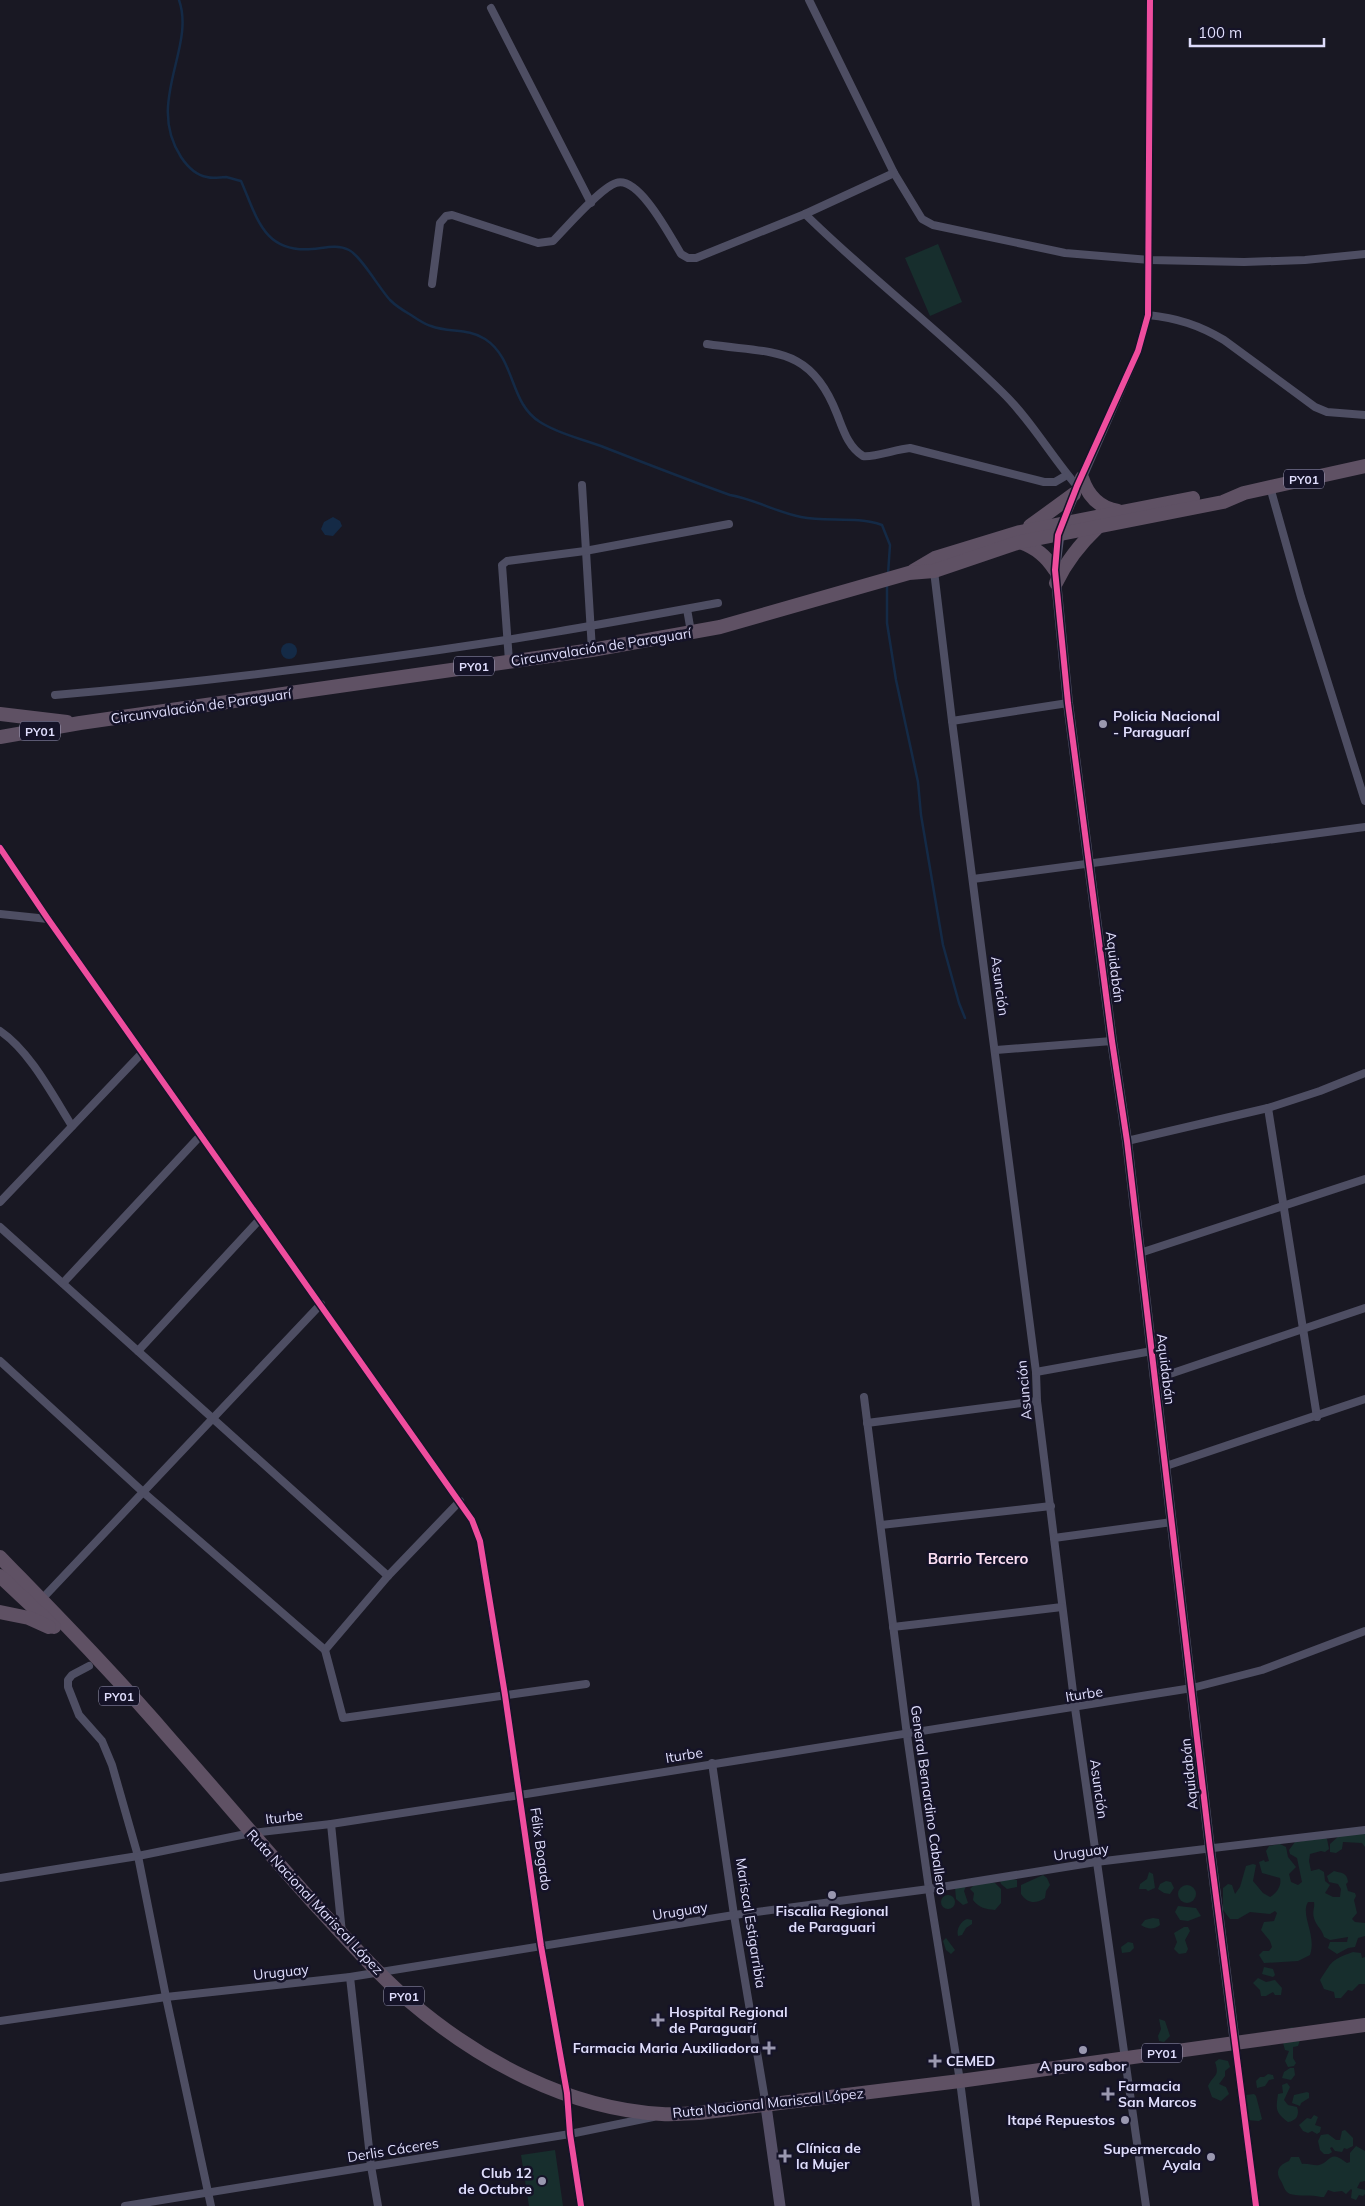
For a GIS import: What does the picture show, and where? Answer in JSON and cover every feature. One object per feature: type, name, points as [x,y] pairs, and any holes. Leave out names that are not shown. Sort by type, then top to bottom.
[{"type":"highway","name":"Circunvalación de Paraguarí","points":[[1060,529],[1098,527],[1223,502],[1244,493],[1365,466]]},
{"type":"highway","points":[[1098,527],[1078,546],[1055,576],[1040,552],[1020,537],[1078,486],[1085,488],[1100,505],[1122,512]]},
{"type":"highway","name":"Circunvalación de Paraguarí","points":[[909,574],[935,558],[1060,529],[1122,512],[1224,492],[1244,493]]},
{"type":"highway","name":"Circunvalación de Paraguarí","points":[[0,737],[592,650],[720,627],[909,574],[934,571],[1020,537]]},
{"type":"highway","name":"Circunvalación de Paraguarí","points":[[0,714],[80,724]]},
{"type":"highway","name":"Ruta Nacional Mariscal López","points":[[0,1557],[173,1741],[251,1834],[342,1935],[407,1999],[469,2047],[505,2067],[567,2093],[603,2105],[663,2115],[766,2106],[1365,2025]]},
{"type":"highway","points":[[0,1567],[2,1582],[51,1611]]},
{"type":"highway","name":"Ruta Nacional Mariscal López","points":[[2,1582],[59,1632],[89,1666],[168,1746],[183,1755]]},
{"type":"highway","points":[[0,1612],[29,1618],[59,1632]]},
{"type":"main road","name":"Mariscal Estigarribia","points":[[766,2106],[780,2206]]},
{"type":"street","points":[[809,0],[894,173],[922,219],[933,225],[1065,253],[1150,260],[1244,262],[1305,260],[1365,254]]},
{"type":"street","points":[[1060,529],[1138,351],[1148,315],[1150,260],[1150,0]]},
{"type":"street","points":[[491,8],[591,203]]},
{"type":"street","points":[[432,284],[440,223],[446,216],[452,215],[538,243],[547,243],[553,241],[591,203],[616,183],[624,184],[637,190],[649,203],[681,254],[688,258],[704,254],[804,214],[894,173]]},
{"type":"street","points":[[804,214],[830,239],[930,324],[1003,393],[1078,486]]},
{"type":"street","points":[[1148,315],[1174,318],[1207,330],[1224,340],[1315,407],[1328,412],[1365,415]]},
{"type":"street","points":[[707,344],[783,354],[803,364],[816,374],[830,397],[848,440],[863,456],[910,448],[1044,482],[1055,482],[1068,475]]},
{"type":"street","points":[[582,484],[592,650]]},
{"type":"street","points":[[1270,487],[1301,598],[1365,801]]},
{"type":"street","points":[[509,662],[502,565],[507,561],[585,551],[729,524]]},
{"type":"street","name":"Aquidabán","points":[[1060,529],[1055,576],[1068,704],[1127,1141],[1210,1849],[1256,2206]]},
{"type":"street","name":"Asunción","points":[[934,571],[1036,1372],[1037,1401],[1075,1708],[1146,2206]]},
{"type":"street","points":[[55,695],[163,685],[508,640],[718,603]]},
{"type":"street","points":[[687,609],[691,632]]},
{"type":"street","points":[[952,721],[1068,704]]},
{"type":"street","points":[[973,880],[1365,827]]},
{"type":"street","name":"Félix Bogado","points":[[0,848],[142,1053],[472,1520],[480,1541],[505,1695],[541,1946],[567,2093],[570,2134],[581,2206]]},
{"type":"street","points":[[0,914],[48,918]]},
{"type":"street","points":[[0,1031],[12,1039],[72,1126]]},
{"type":"street","points":[[996,1050],[1112,1041]]},
{"type":"street","points":[[0,1202],[142,1053]]},
{"type":"street","points":[[1127,1141],[1268,1108],[1365,1073]]},
{"type":"street","points":[[1268,1108],[1317,1417]]},
{"type":"street","points":[[62,1283],[201,1135]]},
{"type":"street","points":[[1140,1253],[1365,1179]]},
{"type":"street","points":[[138,1351],[260,1218]]},
{"type":"street","points":[[0,1227],[388,1576]]},
{"type":"street","points":[[41,1600],[321,1304]]},
{"type":"street","points":[[1156,1379],[1365,1308]]},
{"type":"street","points":[[1036,1372],[1152,1351]]},
{"type":"street","points":[[0,1361],[143,1492],[325,1650],[343,1718],[586,1684]]},
{"type":"street","name":"General Bernardino Caballero","points":[[864,1397],[907,1735],[929,1889],[960,2081],[976,2206]]},
{"type":"street","points":[[1166,1466],[1317,1417],[1365,1399]]},
{"type":"street","points":[[867,1423],[1037,1401]]},
{"type":"street","points":[[325,1650],[388,1576],[460,1501]]},
{"type":"street","points":[[881,1525],[1051,1506]]},
{"type":"street","points":[[1054,1538],[1172,1522]]},
{"type":"street","points":[[893,1626],[1062,1607]]},
{"type":"street","name":"Iturbe","points":[[0,1878],[138,1856],[251,1834],[331,1824],[712,1763],[907,1735],[1192,1688],[1262,1670],[1365,1631]]},
{"type":"street","points":[[89,1666],[72,1675],[68,1680],[68,1687],[79,1715],[102,1741],[112,1765],[138,1856],[211,2206]]},
{"type":"street","name":"Mariscal Estigarribia","points":[[712,1763],[734,1915],[766,2106]]},
{"type":"street","points":[[331,1824],[342,1935]]},
{"type":"street","name":"Uruguay","points":[[0,2021],[166,1997],[350,1977],[734,1915],[929,1889],[1096,1862],[1365,1830]]},
{"type":"street","points":[[350,1977],[371,2166],[378,2206]]},
{"type":"street","name":"Derlis Cáceres","points":[[125,2206],[570,2134],[663,2115]]},
{"type":"green space","points":[[938,244],[962,302],[930,316],[905,258]]},
{"type":"green space","points":[[1365,1833],[1365,1847],[1362,1843],[1343,1842],[1342,1849],[1336,1853],[1330,1852],[1330,1844],[1340,1835]]},
{"type":"green space","points":[[1327,1839],[1329,1849],[1325,1852],[1321,1851],[1310,1854],[1311,1871],[1319,1869],[1324,1872],[1325,1881],[1330,1885],[1325,1893],[1333,1897],[1340,1897],[1341,1889],[1338,1884],[1329,1882],[1327,1876],[1334,1871],[1345,1875],[1348,1882],[1346,1884],[1348,1891],[1355,1893],[1356,1896],[1354,1900],[1357,1913],[1352,1919],[1355,1922],[1365,1923],[1365,1936],[1358,1938],[1355,1947],[1348,1948],[1337,1954],[1328,1948],[1330,1942],[1347,1942],[1348,1937],[1330,1940],[1324,1937],[1314,1918],[1314,1902],[1308,1902],[1306,1913],[1312,1940],[1310,1955],[1298,1961],[1264,1963],[1259,1955],[1263,1951],[1269,1951],[1272,1947],[1270,1941],[1261,1930],[1264,1922],[1274,1921],[1277,1913],[1275,1911],[1270,1914],[1250,1912],[1238,1919],[1230,1919],[1223,1910],[1223,1888],[1228,1884],[1232,1885],[1235,1894],[1240,1887],[1246,1866],[1253,1864],[1256,1865],[1253,1881],[1263,1893],[1270,1897],[1273,1895],[1280,1886],[1280,1878],[1262,1873],[1259,1862],[1269,1861],[1266,1851],[1269,1846],[1280,1844],[1286,1847],[1288,1857],[1296,1867],[1289,1874],[1291,1882],[1298,1885],[1302,1882],[1297,1858],[1290,1854],[1289,1850],[1295,1842]]},
{"type":"green space","points":[[1149,1872],[1153,1874],[1155,1888],[1148,1891],[1146,1889],[1139,1889],[1140,1884],[1147,1879]]},
{"type":"green space","points":[[1043,1875],[1047,1878],[1050,1885],[1046,1891],[1045,1898],[1035,1902],[1026,1900],[1021,1894],[1021,1885]]},
{"type":"green space","points":[[1017,1880],[1017,1887],[1007,1889],[1000,1881]]},
{"type":"green space","points":[[1166,1881],[1171,1882],[1174,1888],[1170,1894],[1158,1889],[1160,1884]]},
{"type":"green space","points":[[976,1883],[995,1883],[1001,1889],[1001,1903],[995,1910],[986,1909],[978,1905],[973,1900],[974,1893],[970,1889]]},
{"type":"green space","points":[[1187,1885],[1193,1888],[1196,1894],[1193,1900],[1187,1903],[1181,1900],[1178,1894],[1181,1888]]},
{"type":"green space","points":[[966,1886],[964,1891],[968,1903],[963,1905],[956,1899],[955,1887]]},
{"type":"green space","points":[[948,1895],[953,1897],[955,1902],[953,1907],[948,1909],[943,1907],[941,1902],[943,1897]]},
{"type":"green space","points":[[1178,1906],[1196,1908],[1201,1916],[1188,1921],[1180,1920],[1175,1912]]},
{"type":"green space","points":[[967,1919],[972,1920],[972,1924],[966,1928],[962,1935],[958,1936],[959,1926]]},
{"type":"green space","points":[[1159,1919],[1160,1925],[1150,1928],[1141,1925],[1145,1920]]},
{"type":"green space","points":[[1184,1927],[1188,1927],[1190,1931],[1185,1940],[1188,1949],[1186,1953],[1179,1954],[1174,1949],[1177,1942],[1174,1933]]},
{"type":"green space","points":[[946,1938],[955,1950],[951,1954],[946,1950],[943,1941]]},
{"type":"green space","points":[[1128,1942],[1133,1943],[1134,1948],[1130,1952],[1122,1953],[1121,1947]]},
{"type":"green space","points":[[1353,1952],[1361,1953],[1362,1958],[1365,1957],[1365,1984],[1359,1984],[1352,1991],[1348,1990],[1341,1998],[1335,1998],[1334,1992],[1324,1989],[1320,1980],[1332,1962]]},
{"type":"green space","points":[[1264,1967],[1273,1969],[1275,1975],[1273,1977],[1262,1974]]},
{"type":"green space","points":[[1258,1978],[1266,1982],[1275,1980],[1282,1988],[1281,1995],[1275,1995],[1273,1992],[1266,1996],[1261,1996],[1260,1990],[1253,1983]]},
{"type":"green space","points":[[1159,2019],[1165,2021],[1170,2036],[1164,2042],[1159,2041],[1158,2036],[1161,2029]]},
{"type":"green space","points":[[1292,2027],[1300,2040],[1298,2046],[1293,2047],[1293,2058],[1296,2063],[1294,2066],[1288,2067],[1285,2061],[1289,2051],[1285,2050],[1282,2039],[1285,2030]]},
{"type":"green space","points":[[1219,2059],[1228,2061],[1230,2067],[1225,2071],[1225,2076],[1219,2084],[1226,2087],[1229,2094],[1221,2101],[1212,2097],[1208,2086],[1217,2073],[1215,2062]]},
{"type":"green space","points":[[1294,2068],[1295,2075],[1291,2080],[1282,2078],[1284,2072]]},
{"type":"green space","points":[[1268,2074],[1273,2075],[1274,2079],[1269,2080],[1265,2086],[1257,2088],[1256,2081]]},
{"type":"green space","points":[[1287,2083],[1290,2087],[1284,2100],[1288,2105],[1297,2107],[1298,2113],[1295,2119],[1288,2122],[1281,2116],[1277,2107],[1278,2094],[1283,2093],[1282,2085]]},
{"type":"green space","points":[[1245,2093],[1246,2095],[1254,2094],[1256,2096],[1262,2119],[1259,2121],[1247,2120]]},
{"type":"green space","points":[[1309,2093],[1309,2098],[1301,2103],[1300,2106],[1292,2103],[1294,2095]]},
{"type":"green space","points":[[1314,2115],[1318,2117],[1315,2125],[1321,2127],[1320,2132],[1317,2134],[1312,2131],[1308,2133],[1303,2131],[1299,2125],[1307,2118],[1311,2119]]},
{"type":"green space","points":[[1345,2130],[1353,2138],[1353,2146],[1347,2149],[1344,2148],[1342,2152],[1335,2151],[1332,2147],[1330,2148],[1332,2152],[1329,2154],[1324,2154],[1320,2150],[1318,2141],[1321,2135],[1328,2134],[1336,2140],[1340,2140],[1342,2131]]},
{"type":"green space","points":[[1356,2146],[1365,2151],[1365,2181],[1360,2182],[1357,2188],[1365,2190],[1363,2196],[1359,2195],[1356,2200],[1351,2198],[1351,2189],[1346,2194],[1342,2191],[1334,2192],[1328,2190],[1324,2197],[1294,2195],[1285,2190],[1278,2172],[1280,2167],[1289,2161],[1291,2157],[1299,2157],[1302,2164],[1319,2165],[1334,2156],[1347,2163],[1350,2162],[1350,2153]]},
{"type":"green space","name":"Club 12 de Octubre","points":[[555,2150],[563,2206],[529,2206],[521,2155]]},
{"type":"water","points":[[333,517],[340,521],[342,526],[333,536],[325,535],[321,529],[324,522]]},
{"type":"water","points":[[289,643],[297,651],[289,659],[281,651]]},
{"type":"waterway","points":[[179,0],[182,18],[181,37],[169,96],[168,116],[171,136],[181,157],[195,172],[209,178],[226,177],[241,181],[258,219],[272,239],[282,245],[296,249],[335,247],[349,250],[359,259],[390,300],[403,310],[428,325],[472,333],[485,339],[502,358],[517,393],[530,414],[540,422],[556,430],[730,495],[748,499],[792,515],[872,522],[882,525],[890,545],[888,574]]},
{"type":"waterway","points":[[887,585],[887,623],[896,680],[918,782],[921,815],[943,945],[965,1018]]},
{"type":"cycle path","points":[[1150,0],[1148,315],[1138,351],[1077,486],[1058,535],[1055,570],[1068,703],[1112,1041],[1127,1141],[1210,1849],[1256,2206]]},
{"type":"cycle path","points":[[0,848],[48,919],[472,1520],[480,1541],[505,1695],[541,1946],[567,2093],[570,2134],[581,2206]]},
{"type":"place","name":"Policia Nacional - Paraguarí","points":[[1103,724]]},
{"type":"place","name":"Fiscalia Regional de Paraguari","points":[[832,1895]]},
{"type":"place","name":"Hospital Regional de Paraguarí","points":[[658,2020]]},
{"type":"place","name":"Farmacia Maria Auxiliadora","points":[[769,2048]]},
{"type":"place","name":"A puro sabor","points":[[1083,2050]]},
{"type":"place","name":"CEMED","points":[[935,2061]]},
{"type":"place","name":"Farmacia San Marcos","points":[[1108,2094]]},
{"type":"place","name":"Itapé Repuestos","points":[[1125,2120]]},
{"type":"place","name":"Clínica de la Mujer","points":[[785,2156]]},
{"type":"place","name":"Supermercado Ayala","points":[[1211,2157]]},
{"type":"place","name":"Club 12 de Octubre","points":[[542,2181]]},
{"type":"district","name":"Barrio Tercero","points":[[978,1558]]}]
